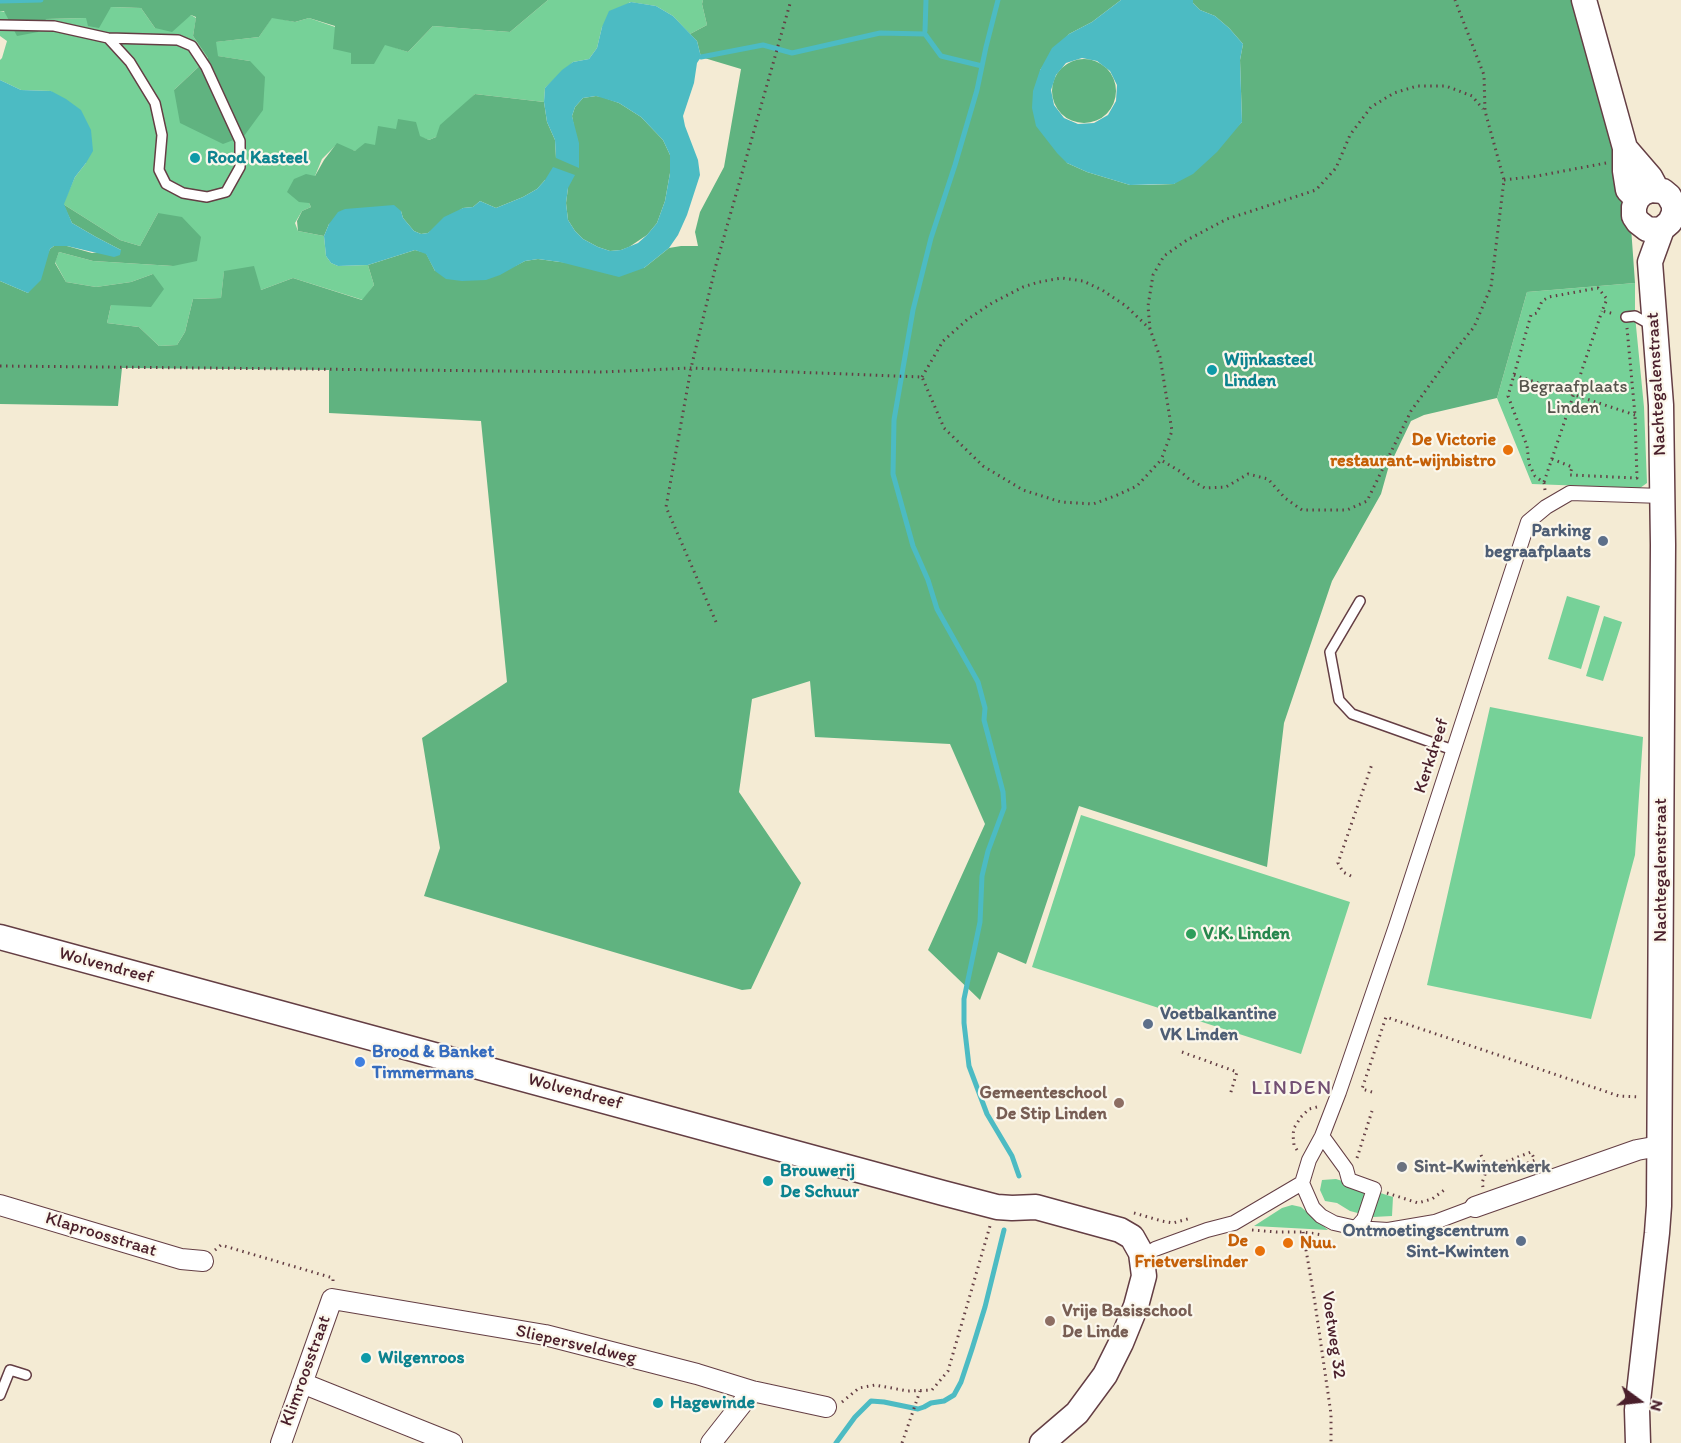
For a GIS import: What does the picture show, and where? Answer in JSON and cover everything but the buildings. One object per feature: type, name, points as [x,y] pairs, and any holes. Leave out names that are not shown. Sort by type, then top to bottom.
[{"type":"street","name":"Nachtegalenstraat","points":[[1584,0],[1625,148],[1628,190],[1661,196],[1674,205],[1674,213],[1639,250],[1652,295],[1655,327],[1664,544],[1657,1233],[1637,1410],[1638,1443]]},
{"type":"street","name":"Nachtegalenstraat","points":[[1661,196],[1634,207],[1634,216],[1638,222],[1664,224]]},
{"type":"street","name":"Kerkdreef","points":[[1302,1184],[1309,1160],[1322,1136],[1339,1092],[1396,926],[1528,522],[1546,507],[1570,493],[1662,496]]},
{"type":"street","name":"Wolvendreef","points":[[0,937],[997,1207],[1045,1209],[1120,1230],[1132,1237],[1141,1249]]},
{"type":"street","points":[[1322,1136],[1346,1169],[1349,1180],[1374,1189],[1364,1219],[1356,1228]]},
{"type":"street","points":[[1042,1443],[1077,1413],[1105,1375],[1136,1306],[1144,1276],[1141,1249],[1234,1223],[1302,1184],[1313,1208],[1321,1216],[1334,1223],[1356,1228],[1388,1230],[1435,1222],[1637,1150],[1659,1146]]},
{"type":"street","name":"Klaproosstraat","points":[[0,1205],[181,1259],[203,1261]]},
{"type":"street","name":"Klimroosstraat","points":[[281,1443],[332,1299]]},
{"type":"street","name":"Sliepersveldweg","points":[[332,1299],[544,1335],[752,1390],[826,1407]]},
{"type":"street","points":[[302,1383],[452,1443]]},
{"type":"street","points":[[711,1443],[752,1390]]},
{"type":"lane","points":[[0,25],[54,26],[108,38],[178,40],[192,46],[206,67],[240,141],[240,167],[226,192],[207,197],[183,193],[166,184],[159,170],[162,135],[155,103],[130,62],[108,38]]},
{"type":"lane","points":[[1626,317],[1635,316],[1655,327]]},
{"type":"lane","points":[[1360,601],[1330,652],[1338,700],[1352,714],[1453,750]]},
{"type":"lane","points":[[1133,1224],[1141,1249]]},
{"type":"lane","points":[[0,1395],[10,1370],[26,1376]]},
{"type":"path","points":[[716,622],[666,507],[691,368],[716,265],[790,0]]},
{"type":"path","points":[[1161,460],[1205,488],[1226,487],[1248,474],[1268,479],[1285,498],[1302,510],[1347,510],[1366,501],[1411,411],[1473,327],[1491,287],[1504,180],[1485,111],[1484,75],[1455,0]]},
{"type":"path","points":[[922,377],[944,429],[983,466],[1023,490],[1062,502],[1093,504],[1137,486],[1161,460],[1172,431],[1160,357],[1150,329],[1148,306],[1153,275],[1164,256],[1187,240],[1227,219],[1316,190],[1336,168],[1350,135],[1371,107],[1394,93],[1417,86],[1446,86],[1472,96],[1485,111]]},
{"type":"path","points":[[1504,180],[1580,169],[1609,162],[1625,148]]},
{"type":"path","points":[[922,377],[943,341],[968,319],[992,303],[1023,287],[1039,282],[1062,278],[1083,282],[1102,290],[1126,306],[1150,329]]},
{"type":"path","points":[[1544,483],[1535,476],[1529,464],[1527,446],[1508,396],[1531,315],[1537,313],[1542,301],[1549,297],[1598,288],[1607,299],[1544,483],[1546,507]]},
{"type":"path","points":[[1552,459],[1572,467],[1570,475],[1637,478],[1635,415],[1626,317],[1602,311]]},
{"type":"path","points":[[0,366],[603,372],[691,368],[922,377]]},
{"type":"path","points":[[1514,375],[1635,415]]},
{"type":"path","points":[[1351,876],[1343,872],[1338,863],[1372,764]]},
{"type":"path","points":[[1372,1092],[1362,1089],[1386,1017],[1619,1096],[1641,1097]]},
{"type":"path","points":[[1182,1052],[1237,1072],[1230,1095]]},
{"type":"path","points":[[1298,1151],[1294,1145],[1293,1135],[1294,1128],[1301,1117],[1309,1109],[1319,1106],[1339,1092]]},
{"type":"path","points":[[1349,1180],[1372,1111]]},
{"type":"path","points":[[1481,1155],[1487,1169],[1531,1152],[1535,1160],[1528,1163],[1530,1169],[1521,1172]]},
{"type":"path","points":[[1374,1189],[1418,1203],[1432,1200],[1447,1188]]},
{"type":"path","points":[[826,1407],[839,1405],[859,1388],[875,1385],[908,1391],[932,1390],[948,1371],[989,1227],[997,1207]]},
{"type":"path","points":[[1131,1212],[1162,1221],[1173,1222],[1192,1218]]},
{"type":"path","name":"Voetweg 32","points":[[1234,1223],[1245,1229],[1303,1232],[1316,1303],[1331,1414],[1331,1443]]},
{"type":"path","points":[[203,1261],[220,1245],[333,1278],[332,1299]]},
{"type":"path","points":[[902,1443],[920,1390]]},
{"type":"green space","points":[[0,0],[548,0],[510,32],[433,26],[408,52],[385,45],[374,64],[351,64],[351,53],[333,49],[335,26],[309,18],[295,22],[272,18],[259,37],[216,42],[218,56],[250,61],[265,77],[263,110],[244,136],[223,144],[180,123],[174,90],[208,58],[193,36],[196,17],[191,15],[172,32],[155,28],[141,8],[111,7],[99,28],[88,26],[86,18],[46,19],[38,32],[17,36],[4,11],[0,11]]},
{"type":"green space","points":[[548,0],[703,0],[707,25],[690,34],[673,16],[656,6],[630,2],[602,27],[597,48],[589,59],[573,62],[545,88],[544,102],[475,94],[436,137],[429,140],[396,129],[375,146],[355,151],[335,146],[322,159],[315,176],[309,203],[311,207],[302,211],[295,223],[298,231],[324,236],[326,256],[331,263],[338,266],[368,265],[374,285],[363,300],[293,278],[261,290],[224,272],[221,298],[193,299],[185,332],[177,345],[159,346],[139,327],[107,323],[111,305],[153,274],[131,282],[96,287],[66,282],[55,262],[59,252],[93,261],[173,266],[158,213],[140,246],[120,240],[63,204],[75,177],[86,163],[51,91],[21,90],[0,80],[0,60],[7,41],[0,36],[0,11],[46,19],[86,18],[111,7],[141,8],[155,28],[191,15],[196,18],[193,36],[208,58],[174,90],[250,61],[217,56],[215,42],[259,37],[272,17],[295,22],[309,18],[408,52],[433,26],[510,32]]},
{"type":"green space","points":[[703,0],[1121,0],[1092,22],[1069,34],[1040,70],[1067,163],[1087,172],[1130,185],[1148,185],[1174,184],[1242,122],[1240,60],[1243,44],[1215,16],[1200,10],[1193,0],[1573,0],[1630,213],[1635,283],[1527,292],[1497,398],[1424,415],[1411,421],[1388,469],[1381,494],[1332,581],[1284,723],[1267,867],[1079,806],[1026,964],[998,952],[980,1000],[928,950],[985,824],[950,744],[815,737],[810,681],[752,699],[739,792],[801,883],[751,989],[742,990],[424,896],[440,848],[422,738],[507,682],[481,421],[329,413],[329,370],[122,368],[118,406],[0,404],[0,281],[28,293],[50,249],[54,246],[67,246],[92,253],[121,250],[72,223],[63,204],[120,240],[140,246],[158,213],[182,217],[201,237],[197,261],[173,266],[93,261],[59,252],[55,263],[66,282],[96,287],[131,282],[153,274],[164,289],[151,307],[111,305],[107,323],[139,327],[159,346],[177,345],[185,332],[193,299],[221,298],[224,271],[254,266],[261,290],[293,278],[362,300],[374,285],[368,265],[415,250],[426,253],[435,271],[515,266],[525,261],[538,259],[644,268],[669,248],[698,246],[695,232],[700,212],[724,167],[741,69],[701,57],[697,41],[690,34],[707,25]]},
{"type":"green space","points":[[1078,59],[1090,59],[1107,68],[1114,79],[1116,91],[1114,103],[1107,114],[1090,123],[1078,123],[1066,118],[1057,109],[1052,97],[1052,85],[1057,73],[1066,64]]},
{"type":"green space","points":[[475,94],[544,102],[547,122],[555,140],[556,158],[574,127],[572,116],[575,107],[583,98],[602,97],[619,103],[641,117],[663,140],[670,155],[670,173],[665,201],[657,223],[647,235],[629,247],[610,251],[598,247],[583,239],[568,220],[566,203],[568,188],[545,180],[537,189],[523,197],[496,208],[480,201],[473,207],[463,208],[428,233],[421,234],[414,231],[403,218],[401,211],[329,224],[324,236],[298,231],[297,221],[302,211],[311,207],[309,203],[299,202],[287,192],[294,179],[306,174],[315,176],[337,143],[355,151],[365,143],[375,145],[378,126],[396,129],[398,119],[416,122],[420,136],[429,140],[436,137],[440,125]]},
{"type":"green space","name":"Begraafplaats Linden","points":[[1635,283],[1635,316],[1644,407],[1647,483],[1640,488],[1532,484],[1497,398],[1527,292]]},
{"type":"green space","points":[[1567,596],[1600,606],[1581,669],[1548,659]]},
{"type":"green space","points":[[1604,616],[1622,622],[1603,681],[1586,676]]},
{"type":"green space","points":[[1490,707],[1643,737],[1635,855],[1591,1019],[1427,985]]},
{"type":"green space","name":"V.K. Linden","points":[[1081,815],[1350,902],[1301,1054],[1032,967]]},
{"type":"green space","points":[[1336,1179],[1393,1197],[1392,1216],[1373,1217],[1350,1211],[1337,1203],[1325,1201],[1320,1190],[1322,1180]]},
{"type":"green space","points":[[1292,1205],[1301,1207],[1328,1230],[1254,1226],[1282,1208]]},
{"type":"water","points":[[1121,0],[1193,0],[1200,10],[1215,16],[1243,44],[1240,60],[1242,122],[1217,152],[1193,174],[1174,184],[1130,185],[1087,172],[1067,163],[1036,126],[1032,108],[1033,91],[1040,70],[1052,48],[1069,34],[1092,22]],"holes":[[[1082,58],[1097,61],[1110,71],[1117,85],[1116,101],[1108,115],[1094,123],[1078,124],[1064,118],[1054,105],[1051,90],[1056,75],[1066,63]]]},
{"type":"water","points":[[631,2],[656,6],[673,16],[697,41],[701,57],[697,63],[694,83],[683,116],[698,160],[700,175],[687,215],[669,248],[644,268],[619,277],[560,262],[538,259],[525,261],[486,280],[446,279],[435,271],[426,254],[415,250],[368,265],[338,266],[331,263],[326,256],[324,236],[338,212],[345,209],[394,205],[401,211],[403,218],[414,231],[421,234],[428,233],[444,217],[463,208],[473,207],[480,201],[496,208],[523,197],[537,189],[553,167],[575,175],[568,188],[566,203],[568,220],[583,239],[610,251],[621,250],[638,243],[657,223],[665,201],[670,173],[670,155],[663,140],[641,117],[619,103],[596,96],[583,98],[575,107],[572,116],[579,143],[579,168],[556,158],[555,140],[547,122],[544,102],[545,88],[562,70],[573,62],[589,59],[597,48],[609,11]]},
{"type":"water","points":[[0,80],[21,90],[51,91],[81,110],[91,130],[93,151],[75,177],[64,204],[72,223],[121,250],[120,255],[114,257],[67,246],[54,246],[50,249],[41,280],[28,293],[0,281]]},
{"type":"waterway","points":[[0,1],[41,0]]},
{"type":"waterway","points":[[925,31],[926,0]]},
{"type":"waterway","points":[[998,0],[977,90],[931,238],[913,310],[894,420],[893,474],[913,546],[928,580],[937,609],[978,682],[985,708],[984,720],[1003,792],[1004,808],[988,851],[982,876],[980,922],[964,999],[964,1023],[969,1066],[987,1114],[1012,1156],[1019,1176]]},
{"type":"waterway","points":[[701,57],[763,45],[792,53],[880,33],[925,34],[941,56],[982,66]]},
{"type":"waterway","points":[[836,1443],[855,1417],[871,1401],[918,1409],[931,1403],[944,1401],[954,1395],[961,1382],[985,1307],[1004,1230]]},
{"type":"place","name":"Rood Kasteel","points":[[195,158]]},
{"type":"place","name":"Wijnkasteel Linden","points":[[1212,370]]},
{"type":"place","name":"De Victorie restaurant-wijnbistro","points":[[1508,450]]},
{"type":"place","name":"Parking begraafplaats","points":[[1603,541]]},
{"type":"place","name":"V.K. Linden","points":[[1191,934]]},
{"type":"place","name":"Voetbalkantine VK Linden","points":[[1148,1024]]},
{"type":"place","name":"Brood & Banket Timmermans","points":[[360,1062]]},
{"type":"place","name":"Gemeenteschool De Stip Linden","points":[[1119,1103]]},
{"type":"place","name":"Sint-Kwintenkerk","points":[[1402,1167]]},
{"type":"place","name":"Brouwerij De Schuur","points":[[768,1181]]},
{"type":"place","name":"Ontmoetingscentrum Sint-Kwinten","points":[[1521,1241]]},
{"type":"place","name":"Nuu.","points":[[1288,1243]]},
{"type":"place","name":"De Frietverslinder","points":[[1260,1251]]},
{"type":"place","name":"Vrije Basisschool De Linde","points":[[1050,1321]]},
{"type":"place","name":"Wilgenroos","points":[[366,1358]]},
{"type":"place","name":"Hagewinde","points":[[658,1403]]},
{"type":"district","name":"LINDEN","points":[[1292,1089]]}]
